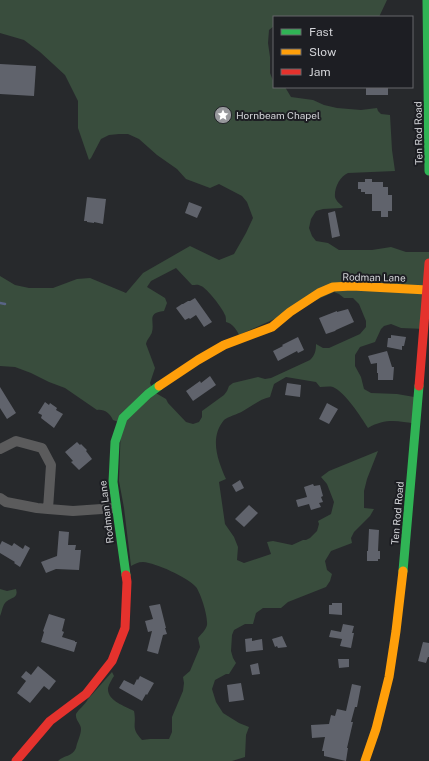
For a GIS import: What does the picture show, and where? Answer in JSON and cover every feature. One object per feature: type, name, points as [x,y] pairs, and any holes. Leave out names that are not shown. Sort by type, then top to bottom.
[{"type":"street","name":"Ten Rod Road","points":[[427,0],[429,170]]},
{"type":"street","name":"Ten Rod Road","points":[[365,761],[376,729],[389,677],[396,631],[405,559],[429,263]]},
{"type":"street","name":"Rodman Lane","points":[[16,761],[50,721],[86,694],[112,661],[125,628],[127,582],[113,482],[115,442],[123,418],[148,394],[198,360],[224,345],[272,327],[290,312],[319,293],[333,287],[365,286],[427,290]]},
{"type":"street","points":[[0,449],[16,442],[42,448],[51,465],[48,509]]},
{"type":"street","points":[[0,498],[6,502],[48,509],[72,511],[116,508]]},
{"type":"green space","points":[[0,0],[387,0],[379,16],[273,16],[273,27],[269,30],[268,43],[270,73],[273,80],[273,88],[286,88],[291,97],[313,100],[324,105],[337,108],[361,110],[377,108],[381,114],[390,115],[395,171],[348,173],[342,177],[335,190],[336,200],[343,207],[316,211],[311,219],[309,228],[316,241],[328,243],[339,250],[372,250],[391,247],[406,252],[429,252],[429,289],[425,329],[401,328],[391,324],[384,326],[375,342],[360,347],[355,355],[355,366],[361,377],[364,389],[371,393],[397,394],[420,398],[417,424],[392,421],[380,423],[368,428],[352,405],[338,390],[333,387],[320,387],[316,382],[286,377],[274,384],[270,397],[259,401],[241,412],[225,419],[219,427],[216,450],[226,479],[219,482],[225,524],[234,537],[238,547],[237,560],[244,563],[271,554],[267,542],[273,541],[292,545],[310,538],[317,531],[319,524],[318,521],[331,514],[334,502],[327,484],[321,477],[329,471],[378,451],[364,491],[364,508],[374,509],[370,516],[354,532],[351,538],[352,543],[331,551],[325,561],[327,570],[332,574],[326,587],[288,602],[281,608],[263,608],[256,613],[253,624],[245,624],[234,630],[232,635],[231,651],[236,663],[229,674],[215,680],[212,689],[216,702],[223,713],[239,723],[249,727],[246,735],[245,757],[232,761],[58,761],[72,753],[76,748],[81,729],[76,718],[76,714],[112,672],[114,676],[108,686],[108,693],[113,700],[134,711],[135,729],[138,736],[142,740],[169,739],[172,732],[172,717],[183,691],[183,677],[190,671],[200,647],[198,638],[206,629],[207,621],[200,595],[192,583],[171,571],[149,563],[140,562],[131,566],[119,481],[121,423],[113,420],[106,412],[97,410],[65,388],[15,367],[0,366],[0,276],[15,285],[29,288],[53,288],[77,279],[90,278],[126,293],[143,273],[190,246],[219,260],[234,254],[253,218],[247,202],[242,196],[219,184],[210,188],[186,179],[177,169],[157,155],[139,139],[128,134],[109,135],[101,139],[89,160],[78,128],[78,101],[65,75],[40,52],[24,40],[0,33]],"holes":[[[176,268],[192,285],[200,285],[204,288],[214,299],[224,312],[226,322],[234,327],[239,335],[334,292],[344,298],[353,298],[359,304],[366,321],[366,327],[360,334],[329,348],[323,348],[316,344],[315,353],[310,360],[271,378],[265,379],[258,377],[233,383],[229,386],[224,395],[202,411],[202,417],[199,422],[193,424],[186,422],[166,399],[154,392],[150,383],[155,368],[146,344],[152,332],[153,316],[158,312],[164,311],[167,303],[165,298],[147,287],[151,281]]]},
{"type":"green space","points":[[0,589],[7,591],[16,589],[17,592],[15,596],[5,603],[0,616]]},
{"type":"building","points":[[0,64],[36,66],[34,96],[0,94]]},
{"type":"building","points":[[366,88],[388,88],[388,95],[366,95]]},
{"type":"building","points":[[365,179],[372,179],[372,182],[383,182],[383,187],[388,187],[388,195],[392,195],[392,211],[388,211],[388,217],[381,217],[381,211],[372,211],[372,194],[365,194],[365,192],[361,192],[361,189],[358,189],[358,182],[365,182]]},
{"type":"building","points":[[87,197],[106,199],[103,224],[84,221]]},
{"type":"building","points":[[189,202],[202,207],[197,218],[185,213]]},
{"type":"building","points":[[335,211],[340,236],[332,238],[328,213]]},
{"type":"building","points":[[195,298],[212,322],[204,327],[196,315],[185,320],[176,308]]},
{"type":"building","points":[[348,309],[354,322],[326,334],[319,318],[337,311]]},
{"type":"building","points":[[391,335],[406,337],[402,350],[387,347],[388,338],[391,338]]},
{"type":"building","points":[[298,337],[304,350],[298,353],[297,351],[278,361],[273,351]]},
{"type":"building","points":[[387,351],[392,367],[394,367],[393,380],[378,380],[377,363],[371,364],[368,356]]},
{"type":"building","points":[[210,376],[216,385],[193,401],[186,391]]},
{"type":"building","points":[[287,383],[301,385],[300,397],[285,395]]},
{"type":"building","points":[[0,387],[16,413],[7,419],[0,408]]},
{"type":"building","points":[[45,402],[49,405],[50,403],[57,408],[56,410],[63,414],[54,428],[41,418],[42,415],[38,413]]},
{"type":"building","points":[[327,403],[338,409],[329,424],[319,419]]},
{"type":"building","points":[[77,442],[87,450],[86,451],[92,459],[79,470],[71,462],[73,461],[65,452]]},
{"type":"building","points":[[240,480],[244,488],[236,492],[232,485]]},
{"type":"building","points":[[313,484],[314,486],[320,485],[323,496],[321,497],[323,502],[319,503],[321,507],[311,510],[309,504],[298,507],[296,500],[307,497],[304,487]]},
{"type":"building","points":[[249,505],[258,513],[244,527],[235,519]]},
{"type":"building","points":[[369,529],[379,530],[378,551],[380,551],[380,559],[378,559],[378,561],[367,561]]},
{"type":"building","points":[[59,531],[69,532],[68,545],[76,545],[75,550],[81,550],[79,570],[56,569],[46,573],[41,562],[57,556]]},
{"type":"building","points":[[2,541],[12,546],[14,543],[23,549],[25,545],[30,548],[20,567],[14,563],[15,562],[0,553],[0,545]]},
{"type":"building","points":[[332,603],[342,603],[342,615],[329,614],[329,605],[332,605]]},
{"type":"building","points":[[160,604],[167,634],[163,635],[158,654],[147,651],[152,631],[148,632],[145,621],[153,619],[149,606]]},
{"type":"building","points":[[49,614],[65,619],[62,637],[77,642],[74,652],[41,642]]},
{"type":"building","points":[[343,624],[354,626],[351,648],[340,646],[342,639],[329,637],[331,630],[341,632]]},
{"type":"building","points":[[282,636],[287,647],[275,647],[272,639]]},
{"type":"building","points":[[252,638],[252,641],[262,639],[263,650],[246,652],[245,639]]},
{"type":"building","points":[[423,642],[429,643],[429,657],[426,663],[418,661]]},
{"type":"building","points":[[338,659],[349,659],[349,667],[339,668]]},
{"type":"building","points":[[258,663],[260,674],[252,675],[250,665]]},
{"type":"building","points":[[38,666],[56,681],[49,690],[44,686],[30,703],[17,693],[26,681],[21,677],[26,671],[31,675]]},
{"type":"building","points":[[140,676],[154,683],[142,701],[119,688],[124,680],[134,685]]},
{"type":"building","points":[[241,683],[244,700],[229,702],[227,685]]},
{"type":"building","points":[[352,684],[361,686],[357,707],[355,707],[351,722],[353,722],[347,748],[346,761],[324,756],[324,751],[322,751],[325,737],[312,738],[311,725],[329,724],[331,715],[335,716],[337,709],[346,711]]},
{"type":"waterway","points":[[0,303],[5,304]]},
{"type":"traffic: fast","points":[[427,0],[429,171]]},
{"type":"traffic: fast","points":[[126,575],[113,482],[115,442],[123,418],[148,394],[159,386]]},
{"type":"traffic: fast","points":[[403,571],[419,386]]},
{"type":"traffic: slow","points":[[159,386],[224,345],[272,327],[290,312],[319,293],[333,287],[352,286],[427,290]]},
{"type":"traffic: slow","points":[[365,761],[376,729],[389,677],[403,571]]},
{"type":"traffic: jam","points":[[419,386],[429,263]]},
{"type":"traffic: jam","points":[[16,761],[50,721],[86,694],[112,661],[125,628],[126,575]]},
{"type":"place","name":"Hornbeam Chapel","points":[[223,115]]}]
